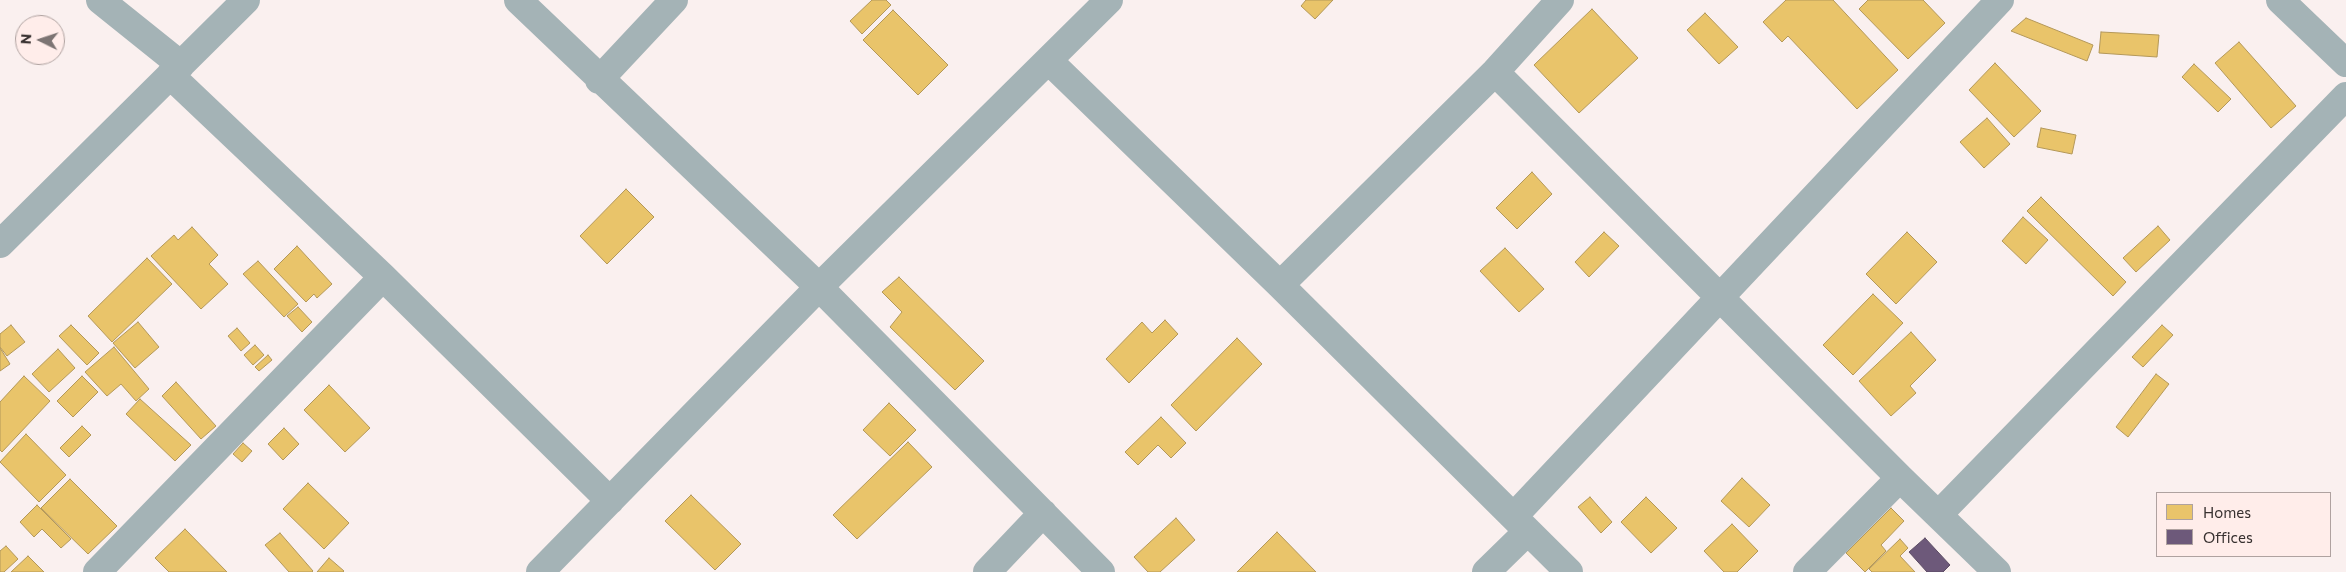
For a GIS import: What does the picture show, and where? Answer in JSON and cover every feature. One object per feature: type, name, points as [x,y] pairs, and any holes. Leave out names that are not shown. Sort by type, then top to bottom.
[{"type":"street","points":[[100,0],[176,70],[610,501]]},
{"type":"street","points":[[0,244],[246,0]]},
{"type":"street","points":[[518,0],[599,80],[819,287],[1101,572]]},
{"type":"street","points":[[599,80],[674,0]]},
{"type":"street","points":[[540,572],[819,287],[1109,0]]},
{"type":"street","points":[[1280,285],[1495,72],[1560,0]]},
{"type":"street","points":[[1486,572],[1521,524],[1719,297],[2000,0]]},
{"type":"street","points":[[2280,0],[2346,63]]},
{"type":"street","points":[[1049,61],[1280,285],[1569,572]]},
{"type":"street","points":[[1495,72],[1900,478],[1998,572]]},
{"type":"street","points":[[1939,514],[2346,96]]},
{"type":"street","points":[[97,572],[384,277]]},
{"type":"street","points":[[1807,572],[1900,478]]},
{"type":"street","points":[[987,572],[1043,513]]},
{"type":"building: Homes","points":[[872,0],[886,0],[891,5],[862,34],[850,21]]},
{"type":"building: Homes","points":[[1306,0],[1333,0],[1315,19],[1301,6]]},
{"type":"building: Homes","points":[[1786,0],[1833,0],[1898,70],[1857,109],[1788,36],[1782,42],[1763,22]]},
{"type":"building: Homes","points":[[1868,0],[1923,0],[1945,23],[1908,59],[1859,9]]},
{"type":"building: Homes","points":[[1592,9],[1638,58],[1579,113],[1534,65]]},
{"type":"building: Homes","points":[[893,10],[948,65],[918,95],[863,40]]},
{"type":"building: Homes","points":[[1705,13],[1738,47],[1719,64],[1687,30]]},
{"type":"building: Homes","points":[[2026,18],[2093,45],[2087,61],[2011,31]]},
{"type":"building: Homes","points":[[2101,32],[2159,35],[2157,57],[2099,53]]},
{"type":"building: Homes","points":[[2239,42],[2296,106],[2271,128],[2215,63]]},
{"type":"building: Homes","points":[[1995,63],[2041,111],[2014,137],[1969,90]]},
{"type":"building: Homes","points":[[2194,64],[2231,99],[2218,112],[2182,77]]},
{"type":"building: Homes","points":[[1987,118],[2010,144],[1984,168],[1960,142]]},
{"type":"building: Homes","points":[[2041,128],[2076,135],[2072,154],[2037,147]]},
{"type":"building: Homes","points":[[1532,172],[1552,194],[1517,229],[1496,208]]},
{"type":"building: Homes","points":[[626,189],[654,217],[607,264],[580,236]]},
{"type":"building: Homes","points":[[2041,197],[2126,282],[2113,296],[2027,211]]},
{"type":"building: Homes","points":[[2023,217],[2048,240],[2026,264],[2002,241]]},
{"type":"building: Homes","points":[[2158,226],[2170,240],[2136,272],[2123,258]]},
{"type":"building: Homes","points":[[192,227],[218,255],[209,264],[228,284],[201,309],[151,256],[174,235],[178,240]]},
{"type":"building: Homes","points":[[1604,232],[1619,246],[1589,277],[1575,262]]},
{"type":"building: Homes","points":[[1907,232],[1937,262],[1896,304],[1866,274]]},
{"type":"building: Homes","points":[[297,246],[332,284],[317,298],[314,294],[306,302],[274,269]]},
{"type":"building: Homes","points":[[1505,248],[1544,289],[1519,312],[1480,271]]},
{"type":"building: Homes","points":[[147,258],[172,284],[112,342],[88,316]]},
{"type":"building: Homes","points":[[258,261],[298,304],[284,317],[243,274]]},
{"type":"building: Homes","points":[[899,277],[984,361],[955,390],[890,327],[902,312],[882,292]]},
{"type":"building: Homes","points":[[1873,294],[1903,323],[1853,375],[1823,345]]},
{"type":"building: Homes","points":[[298,307],[312,322],[302,332],[287,316]]},
{"type":"building: Homes","points":[[1165,320],[1178,334],[1129,383],[1106,359],[1142,322],[1152,333]]},
{"type":"building: Homes","points":[[138,322],[159,347],[135,368],[113,343]]},
{"type":"building: Homes","points":[[11,325],[25,342],[7,356],[0,347],[0,334]]},
{"type":"building: Homes","points":[[71,325],[99,353],[87,365],[59,336]]},
{"type":"building: Homes","points":[[2162,325],[2173,335],[2143,367],[2132,357]]},
{"type":"building: Homes","points":[[237,328],[250,343],[241,351],[228,336]]},
{"type":"building: Homes","points":[[1911,332],[1936,360],[1910,386],[1916,393],[1891,416],[1859,381]]},
{"type":"building: Homes","points":[[1237,338],[1262,364],[1196,431],[1171,405]]},
{"type":"building: Homes","points":[[255,345],[264,355],[253,365],[244,355]]},
{"type":"building: Homes","points":[[114,347],[149,389],[136,401],[121,384],[107,396],[85,372]]},
{"type":"building: Homes","points":[[0,348],[10,364],[0,371]]},
{"type":"building: Homes","points":[[58,349],[75,368],[49,392],[32,374]]},
{"type":"building: Homes","points":[[268,355],[272,360],[259,371],[255,367]]},
{"type":"building: Homes","points":[[2156,374],[2169,384],[2128,437],[2116,427]]},
{"type":"building: Homes","points":[[24,376],[50,401],[2,452],[0,450],[0,402]]},
{"type":"building: Homes","points":[[82,376],[98,392],[73,417],[57,401]]},
{"type":"building: Homes","points":[[176,382],[216,426],[201,439],[162,396]]},
{"type":"building: Homes","points":[[329,385],[370,428],[345,452],[304,410]]},
{"type":"building: Homes","points":[[140,399],[191,445],[175,461],[126,414]]},
{"type":"building: Homes","points":[[889,403],[916,430],[890,456],[863,430]]},
{"type":"building: Homes","points":[[1161,417],[1186,443],[1171,458],[1158,445],[1138,465],[1125,452]]},
{"type":"building: Homes","points":[[82,426],[91,435],[69,457],[60,448]]},
{"type":"building: Homes","points":[[284,428],[299,444],[283,460],[268,444]]},
{"type":"building: Homes","points":[[26,434],[66,475],[39,502],[0,462]]},
{"type":"building: Homes","points":[[908,442],[932,467],[857,539],[833,515]]},
{"type":"building: Homes","points":[[243,443],[252,451],[242,462],[233,454]]},
{"type":"building: Homes","points":[[1742,478],[1770,505],[1749,527],[1721,501]]},
{"type":"building: Homes","points":[[70,479],[117,526],[88,554],[41,508]]},
{"type":"building: Homes","points":[[308,483],[349,523],[324,549],[283,509]]},
{"type":"building: Homes","points":[[691,495],[741,544],[715,570],[665,521]]},
{"type":"building: Homes","points":[[1590,497],[1612,522],[1601,533],[1578,507]]},
{"type":"building: Homes","points":[[1646,497],[1677,528],[1651,553],[1621,522]]},
{"type":"building: Homes","points":[[37,505],[71,539],[61,548],[42,529],[34,537],[20,522]]},
{"type":"building: Homes","points":[[1891,508],[1904,521],[1881,545],[1886,551],[1865,572],[1846,553]]},
{"type":"building: Homes","points":[[1176,518],[1195,540],[1160,572],[1148,572],[1134,557]]},
{"type":"building: Homes","points":[[1732,524],[1758,551],[1737,572],[1724,572],[1704,551]]},
{"type":"building: Homes","points":[[185,529],[227,572],[169,572],[155,558]]},
{"type":"building: Homes","points":[[1277,532],[1316,572],[1237,572]]},
{"type":"building: Homes","points":[[280,533],[312,572],[289,572],[265,545]]},
{"type":"building: Homes","points":[[1900,539],[1908,548],[1900,556],[1915,572],[1872,572],[1869,569]]},
{"type":"building: Homes","points":[[6,546],[18,559],[4,572],[0,572],[0,551]]},
{"type":"building: Homes","points":[[28,556],[44,572],[11,572]]},
{"type":"building: Homes","points":[[329,558],[344,571],[317,572]]},
{"type":"building: Offices","points":[[1925,538],[1950,565],[1943,572],[1927,572],[1909,552]]}]
